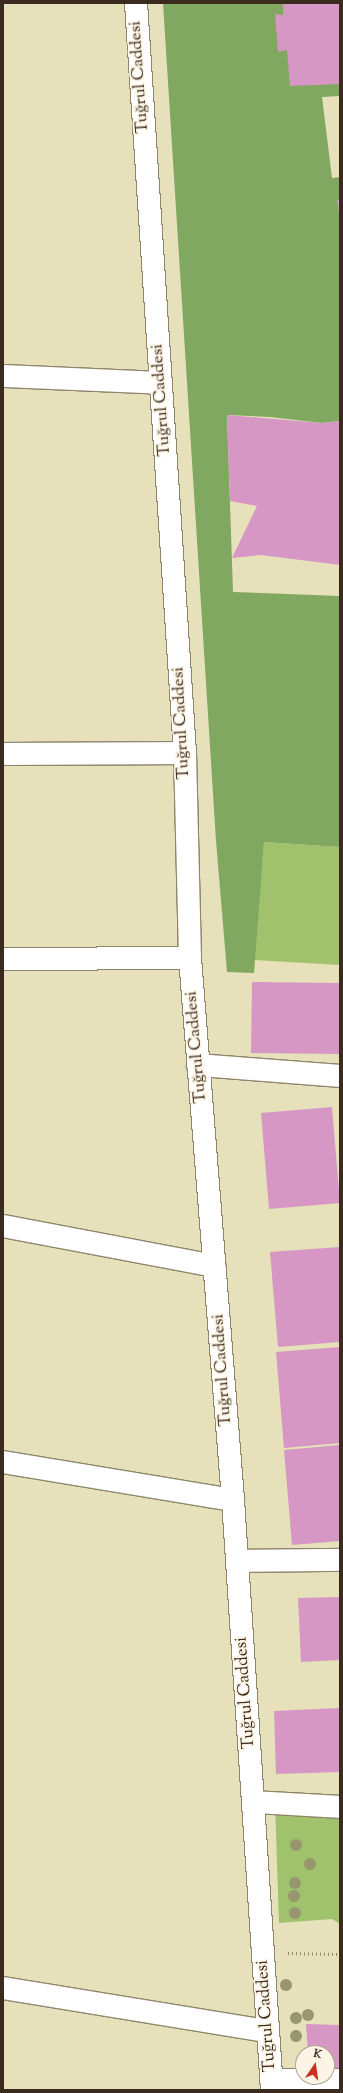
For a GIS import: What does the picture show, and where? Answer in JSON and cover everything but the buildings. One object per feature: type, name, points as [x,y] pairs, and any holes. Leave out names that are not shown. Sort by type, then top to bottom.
[{"type":"main road","name":"Tuğrul Caddesi","points":[[136,3],[185,753],[190,958],[233,1500],[236,1561],[254,1802],[267,2031],[272,2085]]},
{"type":"main road","points":[[3,376],[161,383]]},
{"type":"main road","points":[[3,754],[185,753]]},
{"type":"main road","points":[[3,959],[190,958]]},
{"type":"main road","points":[[198,1065],[340,1076]]},
{"type":"main road","points":[[3,1226],[214,1266]]},
{"type":"main road","points":[[3,1462],[233,1500]]},
{"type":"main road","points":[[236,1561],[340,1560]]},
{"type":"main road","points":[[254,1802],[340,1807]]},
{"type":"main road","points":[[3,1988],[267,2031]]},
{"type":"main road","points":[[272,2085],[340,2080]]},
{"type":"path","points":[[262,1951],[340,1954]]},
{"type":"green space","points":[[163,3],[340,3],[340,96],[322,97],[332,178],[340,177],[340,421],[322,423],[270,417],[227,415],[233,592],[340,596],[340,847],[264,842],[254,973],[227,972],[216,841]]},
{"type":"green space","points":[[264,842],[340,847],[340,965],[254,960]]},
{"type":"green space","points":[[275,1803],[340,1807],[340,1924],[332,1919],[279,1923]]}]
